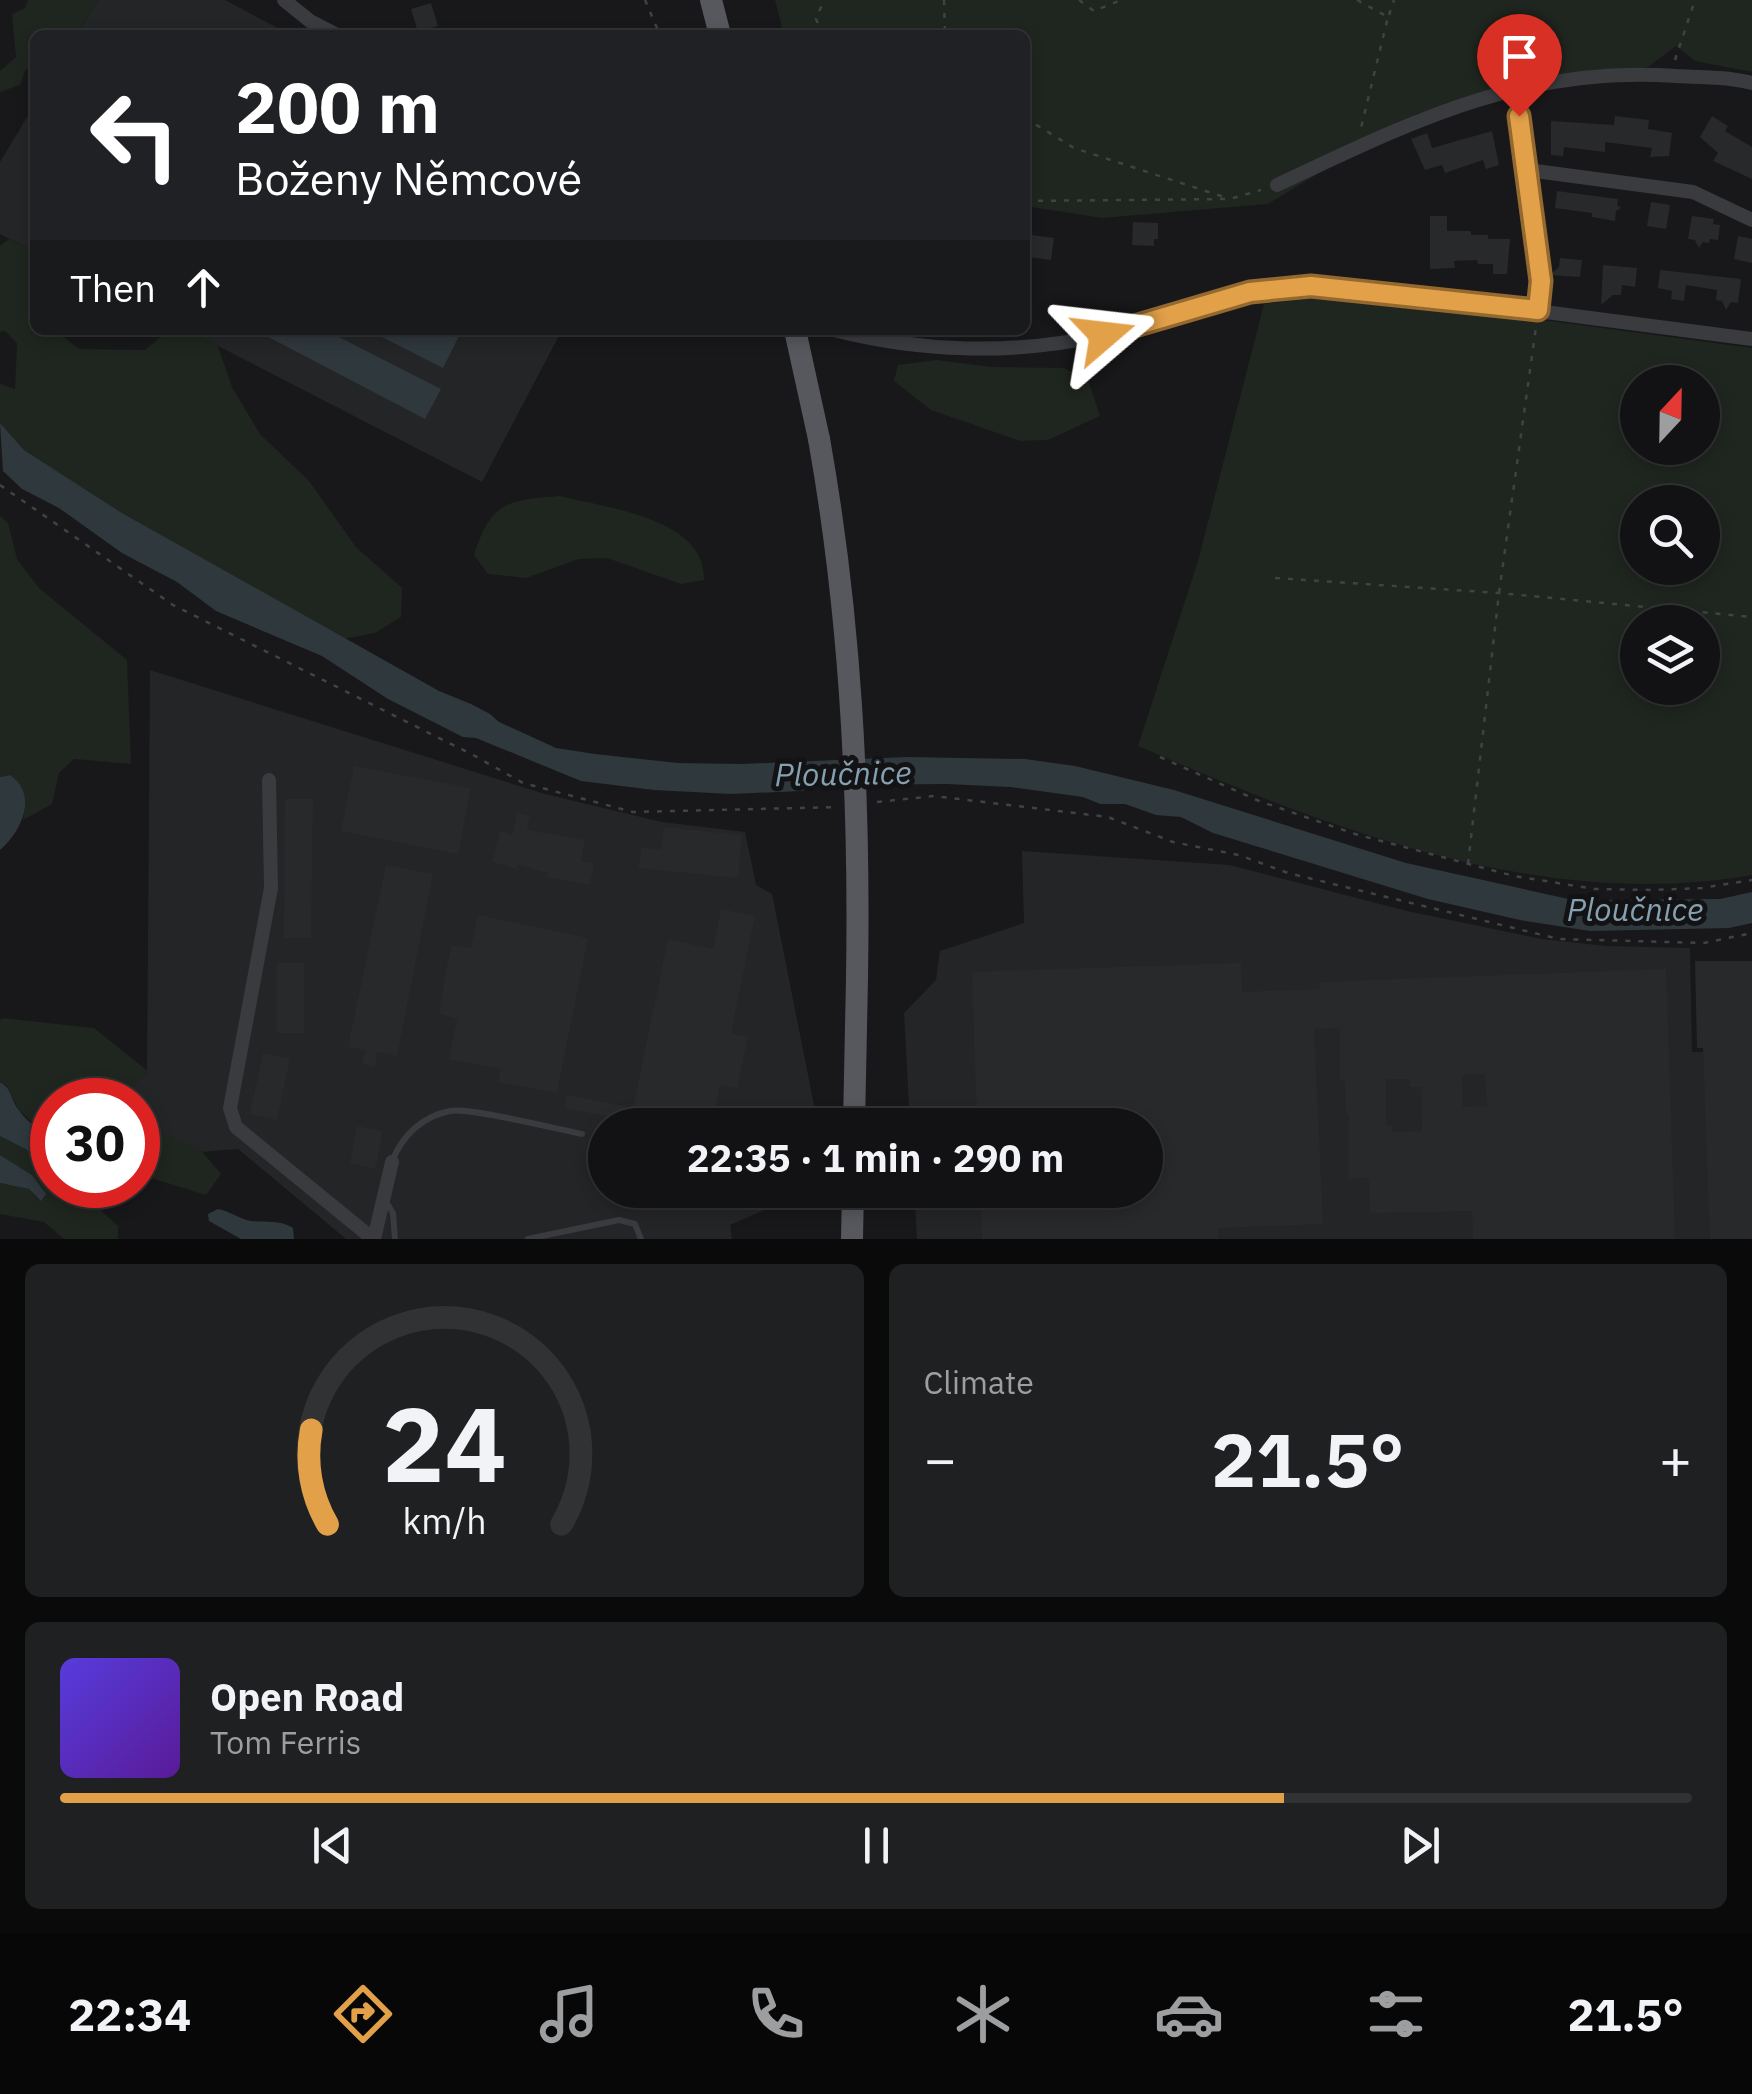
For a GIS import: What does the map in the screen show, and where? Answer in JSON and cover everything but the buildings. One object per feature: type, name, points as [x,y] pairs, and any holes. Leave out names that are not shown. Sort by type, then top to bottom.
[{"type":"main road","points":[[711,0],[719,30]]},
{"type":"main road","points":[[797,338],[819,439],[846,618],[856,749],[854,1108]]},
{"type":"main road","points":[[852,1239],[853,1208]]},
{"type":"street","points":[[284,0],[327,30]]},
{"type":"street","points":[[1277,185],[1411,122],[1515,88],[1582,77],[1670,75],[1752,84]]},
{"type":"street","points":[[1515,88],[1541,281],[1538,310]]},
{"type":"street","points":[[1528,170],[1693,192],[1752,220]]},
{"type":"street","points":[[854,335],[946,348],[1046,345],[1104,335],[1250,292],[1311,286],[1356,288],[1752,338]]},
{"type":"street","points":[[269,780],[271,888],[230,1108],[236,1127],[373,1239],[392,1162]]},
{"type":"lane","points":[[392,1162],[400,1143],[426,1119],[454,1109],[582,1134]]},
{"type":"lane","points":[[382,1194],[392,1213],[395,1239]]},
{"type":"lane","points":[[528,1239],[619,1220],[634,1224],[641,1239]]},
{"type":"path","points":[[646,0],[658,30]]},
{"type":"path","points":[[820,30],[816,19],[824,0]]},
{"type":"path","points":[[944,0],[945,30]]},
{"type":"path","points":[[1079,0],[1094,11],[1121,0]]},
{"type":"path","points":[[1357,0],[1388,17]]},
{"type":"path","points":[[1356,148],[1394,0]]},
{"type":"path","points":[[1670,75],[1695,0]]},
{"type":"path","points":[[1030,121],[1074,148],[1230,199]]},
{"type":"path","points":[[1030,201],[1230,199],[1277,185]]},
{"type":"path","points":[[1468,864],[1538,310]]},
{"type":"path","points":[[1275,578],[1500,593],[1752,617]]},
{"type":"path","points":[[1160,757],[1260,802],[1355,834],[1514,876],[1595,888],[1702,888],[1752,880]]},
{"type":"shaded area","points":[[28,0],[98,0],[80,30],[30,30],[30,68],[20,85],[0,92],[0,71],[16,57],[12,14],[25,8]]},
{"type":"shaded area","points":[[98,0],[225,0],[282,30],[80,30]]},
{"type":"shaded area","points":[[775,0],[1752,0],[1752,72],[1695,61],[1676,46],[1648,67],[1417,114],[1268,204],[1102,218],[1030,207],[1030,30],[783,30]]},
{"type":"shaded area","points":[[30,112],[30,249],[0,234],[0,162]]},
{"type":"shaded area","points":[[9,239],[30,250],[30,335],[61,335],[79,349],[145,350],[163,335],[197,335],[218,346],[232,387],[260,434],[309,481],[356,547],[402,588],[401,617],[375,633],[344,639],[122,513],[24,450],[0,423],[0,384],[15,389],[17,343],[5,331],[0,332],[0,246]]},
{"type":"shaded area","points":[[1348,294],[1752,348],[1752,875],[1673,883],[1594,882],[1516,872],[1360,833],[1138,746],[1198,561],[1264,304]]},
{"type":"shaded area","points":[[197,335],[559,335],[482,482]]},
{"type":"shaded area","points":[[936,360],[992,367],[1064,368],[1088,380],[1100,416],[1048,440],[1020,441],[931,410],[894,381],[898,365]]},
{"type":"shaded area","points":[[560,496],[627,512],[672,529],[689,542],[700,559],[704,580],[681,584],[607,558],[579,559],[526,578],[488,574],[474,555],[495,514],[514,502]]},
{"type":"shaded area","points":[[0,516],[8,523],[17,559],[39,588],[127,660],[131,764],[74,759],[59,773],[52,804],[23,820],[25,806],[10,775],[0,777]]},
{"type":"shaded area","points":[[150,670],[545,794],[662,822],[745,832],[756,885],[772,894],[815,1108],[588,1108],[588,1208],[768,1208],[730,1225],[732,1239],[346,1239],[238,1149],[198,1152],[160,1135],[160,1078],[142,1078],[147,1074]]},
{"type":"shaded area","points":[[1022,851],[1230,865],[1407,911],[1542,939],[1606,946],[1690,948],[1692,1052],[1752,1052],[1752,1239],[917,1239],[915,1208],[1163,1208],[1163,1108],[909,1108],[904,1013],[936,980],[940,951],[1024,923]]},
{"type":"shaded area","points":[[0,1020],[94,1028],[149,1072],[143,1078],[30,1078],[30,1121],[0,1081]]},
{"type":"shaded area","points":[[160,1132],[200,1149],[221,1174],[206,1195],[160,1181]]},
{"type":"shaded area","points":[[0,1136],[30,1152],[30,1174],[0,1155]]},
{"type":"shaded area","points":[[0,1183],[29,1189],[30,1208],[98,1208],[118,1226],[118,1239],[64,1239],[44,1222],[0,1214]]},
{"type":"water","points":[[265,335],[335,335],[441,389],[425,419]]},
{"type":"water","points":[[378,335],[460,335],[443,368]]},
{"type":"water","name":"Ploučnice","points":[[0,423],[24,450],[122,513],[439,691],[556,748],[678,763],[907,757],[1025,759],[1075,766],[1174,790],[1406,863],[1573,900],[1720,899],[1752,892],[1752,923],[1729,928],[1590,931],[1520,920],[1428,899],[1213,833],[1181,817],[1156,815],[1125,804],[1100,804],[1083,797],[1010,787],[831,785],[801,791],[731,794],[581,781],[476,738],[463,737],[388,699],[322,656],[216,611],[177,582],[122,553],[59,508],[22,489],[3,471]]},
{"type":"water","points":[[10,775],[24,793],[24,813],[15,834],[0,850],[0,777]]},
{"type":"water","points":[[0,1082],[30,1122],[30,1152],[0,1136]]},
{"type":"water","points":[[0,1155],[30,1174],[30,1190],[0,1183]]},
{"type":"water","points":[[218,1209],[247,1220],[288,1225],[293,1228],[294,1239],[241,1239],[209,1221],[208,1214]]},
{"type":"route","points":[[1104,335],[1205,303],[1274,288],[1343,286],[1538,310],[1541,281],[1519,116]]}]
